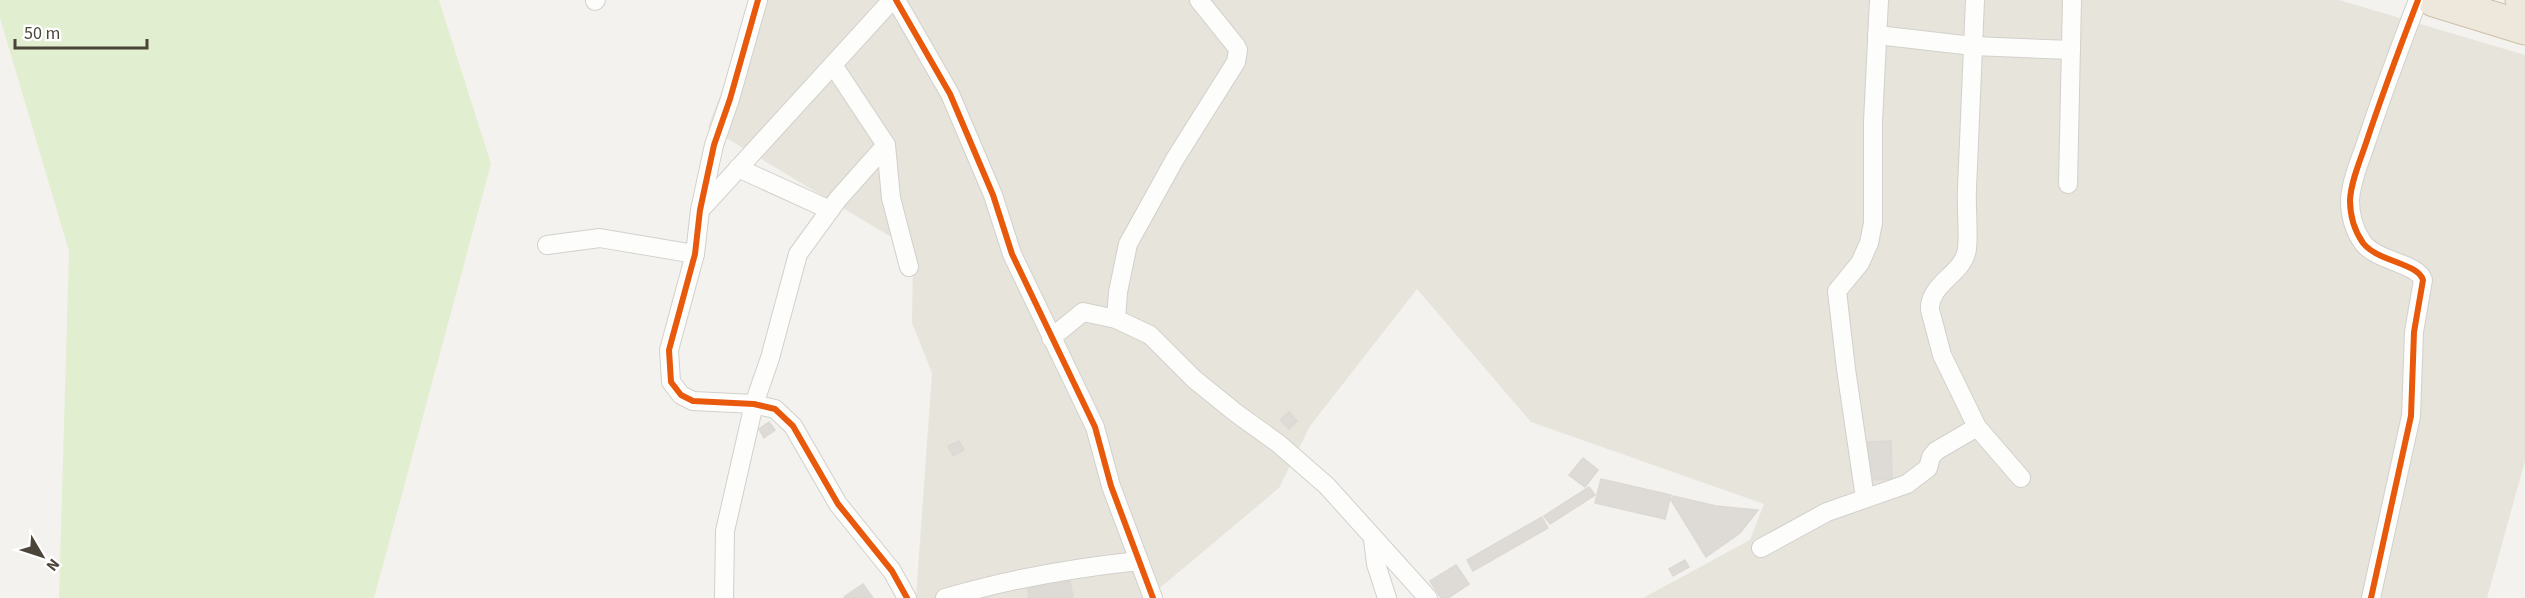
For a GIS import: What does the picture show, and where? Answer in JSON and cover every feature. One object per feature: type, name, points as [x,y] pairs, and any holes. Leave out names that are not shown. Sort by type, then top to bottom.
[{"type":"highway","points":[[2434,0],[2525,28]]},
{"type":"street","points":[[758,0],[730,99],[714,145],[700,210],[695,254],[669,350],[671,382],[681,395],[693,401],[754,404],[775,409],[793,426],[838,504],[892,571],[907,598]]},
{"type":"street","points":[[700,210],[894,0],[950,94],[993,195],[1012,254],[1095,427],[1110,486],[1153,598]]},
{"type":"street","points":[[1116,319],[1118,292],[1128,244],[1175,159],[1236,62],[1238,50],[1236,46],[1199,0]]},
{"type":"street","points":[[1865,498],[1837,291],[1860,263],[1869,243],[1873,223],[1873,122],[1879,0]]},
{"type":"street","points":[[1975,0],[1966,208],[1967,249],[1965,259],[1929,304],[1942,355],[1977,427],[2021,478]]},
{"type":"street","points":[[2068,184],[2072,0]]},
{"type":"street","points":[[2371,598],[2411,416],[2414,332],[2423,280],[2421,274],[2416,270],[2386,260],[2364,244],[2351,221],[2350,198],[2372,124],[2418,0]]},
{"type":"street","points":[[1877,35],[1973,46],[2071,50]]},
{"type":"street","points":[[833,65],[886,145],[891,198],[909,267]]},
{"type":"street","points":[[724,598],[725,531],[754,404],[770,358],[798,254],[831,210],[886,145]]},
{"type":"street","points":[[738,168],[831,210]]},
{"type":"street","points":[[547,245],[600,238],[695,254]]},
{"type":"street","points":[[1051,338],[1083,312],[1116,319],[1149,335],[1194,379],[1328,486],[1428,598]]},
{"type":"street","points":[[1761,548],[1827,513],[1907,484],[1928,468],[1931,457],[1936,451],[1977,427]]},
{"type":"street","points":[[1373,539],[1376,564],[1387,598]]},
{"type":"street","points":[[945,598],[1000,583],[1071,568],[1139,561]]},
{"type":"shaded area","points":[[757,0],[2339,0],[2525,55],[2525,461],[2487,598],[1643,598],[1750,540],[1764,504],[1531,422],[1417,289],[1310,426],[1279,488],[1148,598],[916,598],[932,373],[912,323],[913,250],[708,127]]},
{"type":"green space","points":[[0,0],[439,0],[491,164],[374,598],[59,598],[69,251],[0,18]]},
{"type":"building","points":[[1289,412],[1297,421],[1289,429],[1280,420]]},
{"type":"building","points":[[769,422],[775,430],[764,438],[759,429]]},
{"type":"building","points":[[959,441],[964,450],[953,456],[948,446]]},
{"type":"building","points":[[1891,441],[1892,479],[1867,480],[1865,442]]},
{"type":"building","points":[[1583,458],[1598,470],[1585,487],[1569,475]]},
{"type":"building","points":[[1601,479],[1671,495],[1665,519],[1595,503]]},
{"type":"building","points":[[1589,487],[1595,495],[1550,524],[1544,516]]},
{"type":"building","points":[[1673,496],[1716,506],[1758,510],[1740,533],[1706,557],[1671,500]]},
{"type":"building","points":[[1542,517],[1548,528],[1473,571],[1467,560]]},
{"type":"building","points":[[1685,560],[1689,567],[1673,576],[1669,569]]},
{"type":"building","points":[[1456,565],[1469,584],[1448,598],[1441,598],[1430,581]]},
{"type":"building","points":[[1070,581],[1073,598],[1029,598],[1028,588]]},
{"type":"building","points":[[863,584],[873,598],[844,598],[844,597]]},
{"type":"cycle path","points":[[758,0],[730,99],[714,145],[700,210],[695,254],[669,350],[671,382],[681,395],[693,401],[754,404],[775,409],[793,426],[838,504],[892,571],[907,598]]},
{"type":"cycle path","points":[[896,0],[950,94],[993,195],[1012,254],[1095,427],[1111,486],[1153,598]]},
{"type":"cycle path","points":[[2371,598],[2411,416],[2414,332],[2423,280],[2414,270],[2378,254],[2363,243],[2353,223],[2350,200],[2359,164],[2418,0]]}]
